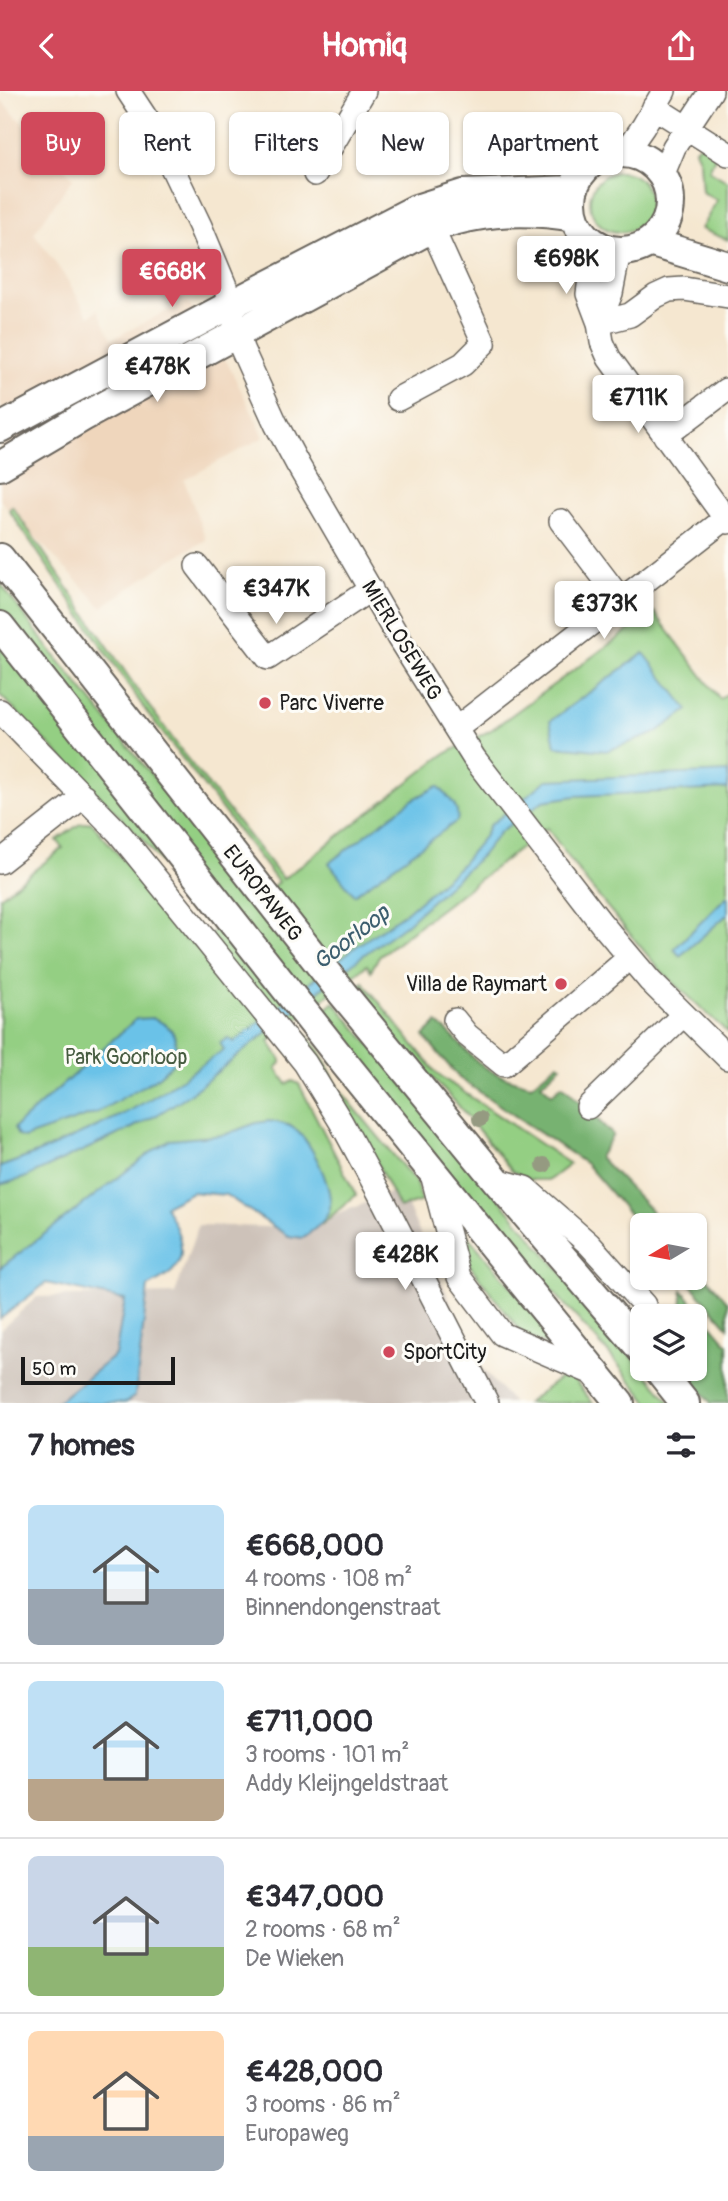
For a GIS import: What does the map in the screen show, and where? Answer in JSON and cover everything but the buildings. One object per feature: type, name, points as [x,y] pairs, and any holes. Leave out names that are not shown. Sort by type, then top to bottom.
[{"type":"main road","points":[[625,153],[646,160],[662,176],[668,189],[670,204],[667,218],[649,242],[635,249],[608,247],[580,230],[574,203],[579,177],[587,166],[611,154],[625,153]]},
{"type":"main road","points":[[0,428],[391,221],[440,200],[486,192],[574,203]]},
{"type":"main road","points":[[0,466],[82,417],[432,228],[490,214],[541,212],[574,203]]},
{"type":"main road","points":[[667,218],[706,242],[728,249]]},
{"type":"main road","points":[[649,242],[728,266]]},
{"type":"main road","name":"EUROPAWEG","points":[[0,558],[313,958],[496,1180],[630,1336]]},
{"type":"main road","name":"EUROPAWEG","points":[[0,626],[432,1171],[620,1403]]},
{"type":"main road","points":[[668,1381],[685,1403]]},
{"type":"street","name":"MIERLOSEWEG","points":[[128,91],[155,132],[180,183],[225,286],[242,349],[251,370],[298,465],[398,637],[474,758],[529,831],[629,958],[683,1016],[728,1058]]},
{"type":"street","points":[[342,127],[363,91]]},
{"type":"street","points":[[662,176],[674,147],[711,91]]},
{"type":"street","points":[[625,153],[659,99],[689,127],[728,154]]},
{"type":"street","points":[[398,399],[463,364],[484,343],[432,228],[431,216],[440,200]]},
{"type":"street","points":[[457,728],[727,520],[609,358],[602,342],[599,323],[588,294],[592,263],[608,247]]},
{"type":"street","points":[[599,323],[630,315],[669,290],[684,289],[728,296]]},
{"type":"street","points":[[665,436],[726,390]]},
{"type":"street","points":[[561,521],[621,600]]},
{"type":"street","points":[[197,566],[268,658],[371,589]]},
{"type":"street","points":[[0,711],[119,832],[305,1063],[362,1161],[487,1403]]},
{"type":"street","points":[[0,862],[83,796]]},
{"type":"street","points":[[455,1020],[467,1035],[504,1065],[629,958]]},
{"type":"street","points":[[588,1107],[683,1016]]},
{"type":"street","points":[[432,1171],[459,1277],[502,1334],[597,1376]]},
{"type":"street","points":[[496,1180],[525,1188],[579,1236],[643,1304]]},
{"type":"shaded area","points":[[0,99],[21,122],[21,175],[70,175],[73,178],[34,233],[89,316],[98,310],[112,339],[187,301],[228,364],[264,437],[184,480],[206,540],[172,559],[102,607],[0,500]]},
{"type":"shaded area","points":[[400,1189],[479,1365],[513,1403],[0,1403],[0,1330],[37,1297],[175,1294],[198,1225],[303,1228]]},
{"type":"green space","points":[[700,144],[716,155],[709,170],[728,182],[728,240],[701,229],[717,200],[702,192],[700,162],[695,149]]},
{"type":"green space","points":[[623,172],[637,177],[645,185],[649,196],[645,219],[631,230],[609,230],[595,219],[592,213],[592,191],[607,175],[623,175]]},
{"type":"green space","name":"Park Goorloop","points":[[12,506],[186,757],[283,879],[443,755],[491,730],[654,612],[720,699],[728,693],[728,1033],[659,969],[588,884],[547,828],[379,956],[371,971],[367,965],[269,1041],[281,1060],[276,1068],[287,1084],[293,1081],[299,1084],[356,1195],[321,1225],[330,1207],[321,1173],[307,1142],[289,1125],[0,1299],[0,897],[63,848],[57,840],[80,824],[91,822],[179,926],[177,929],[186,941],[189,939],[195,946],[216,930],[142,839],[0,695],[0,583],[51,651],[254,901],[278,882],[148,714],[9,510]]},
{"type":"green space","points":[[363,982],[437,1074],[570,1164],[549,1180],[530,1180],[512,1171],[457,1104],[384,1027],[355,989]]},
{"type":"green space","points":[[334,1002],[630,1354],[630,1380],[466,1194],[322,1013]]},
{"type":"green space","points":[[437,1023],[483,1066],[531,1085],[558,1063],[561,1066],[541,1084],[552,1094],[562,1085],[613,1135],[599,1157],[652,1213],[630,1215],[586,1164],[459,1078],[424,1036]]},
{"type":"green space","points":[[303,1031],[319,1050],[339,1089],[415,1181],[422,1201],[399,1208],[340,1096],[326,1075],[293,1037]]},
{"type":"green space","points":[[458,1225],[568,1352],[525,1337],[468,1263]]},
{"type":"green space","points":[[707,1278],[728,1302],[728,1327],[696,1290],[707,1290]]},
{"type":"green space","points":[[682,1290],[694,1304],[682,1304]]},
{"type":"green space","points":[[707,1319],[728,1344],[728,1403],[711,1403],[693,1381],[707,1381]]},
{"type":"green space","points":[[568,1372],[593,1403],[527,1403]]},
{"type":"green space","points":[[631,1381],[653,1381],[671,1403],[649,1403]]},
{"type":"water","points":[[644,653],[688,710],[654,734],[606,751],[555,746],[550,721]]},
{"type":"water","points":[[728,772],[728,789],[576,796],[543,801],[500,832],[481,856],[405,925],[362,956],[190,1094],[130,1129],[24,1178],[0,1185],[0,1167],[133,1109],[224,1050],[220,1043],[228,1038],[234,1042],[354,948],[408,911],[459,867],[484,837],[489,826],[547,780]]},
{"type":"water","points":[[438,786],[455,806],[457,821],[354,895],[329,863],[412,800]]},
{"type":"water","points":[[728,895],[728,914],[680,956],[674,949]]},
{"type":"water","points":[[152,1018],[171,1029],[176,1045],[175,1061],[157,1078],[96,1113],[24,1138],[18,1136],[14,1128],[136,1019]]},
{"type":"water","points":[[269,1121],[290,1126],[305,1139],[312,1150],[328,1187],[330,1207],[326,1217],[302,1238],[288,1236],[226,1195],[192,1192],[165,1206],[179,1236],[181,1253],[173,1271],[148,1287],[135,1396],[125,1403],[56,1403],[115,1355],[125,1300],[46,1283],[0,1319],[0,1268],[170,1140],[224,1135]]},
{"type":"place","name":"Parc Viverre","points":[[265,703]]},
{"type":"place","name":"Villa de Raymart","points":[[561,984]]},
{"type":"place","name":"SportCity","points":[[389,1352]]},
{"type":"water label","name":"Goorloop","points":[[351,937]]}]
